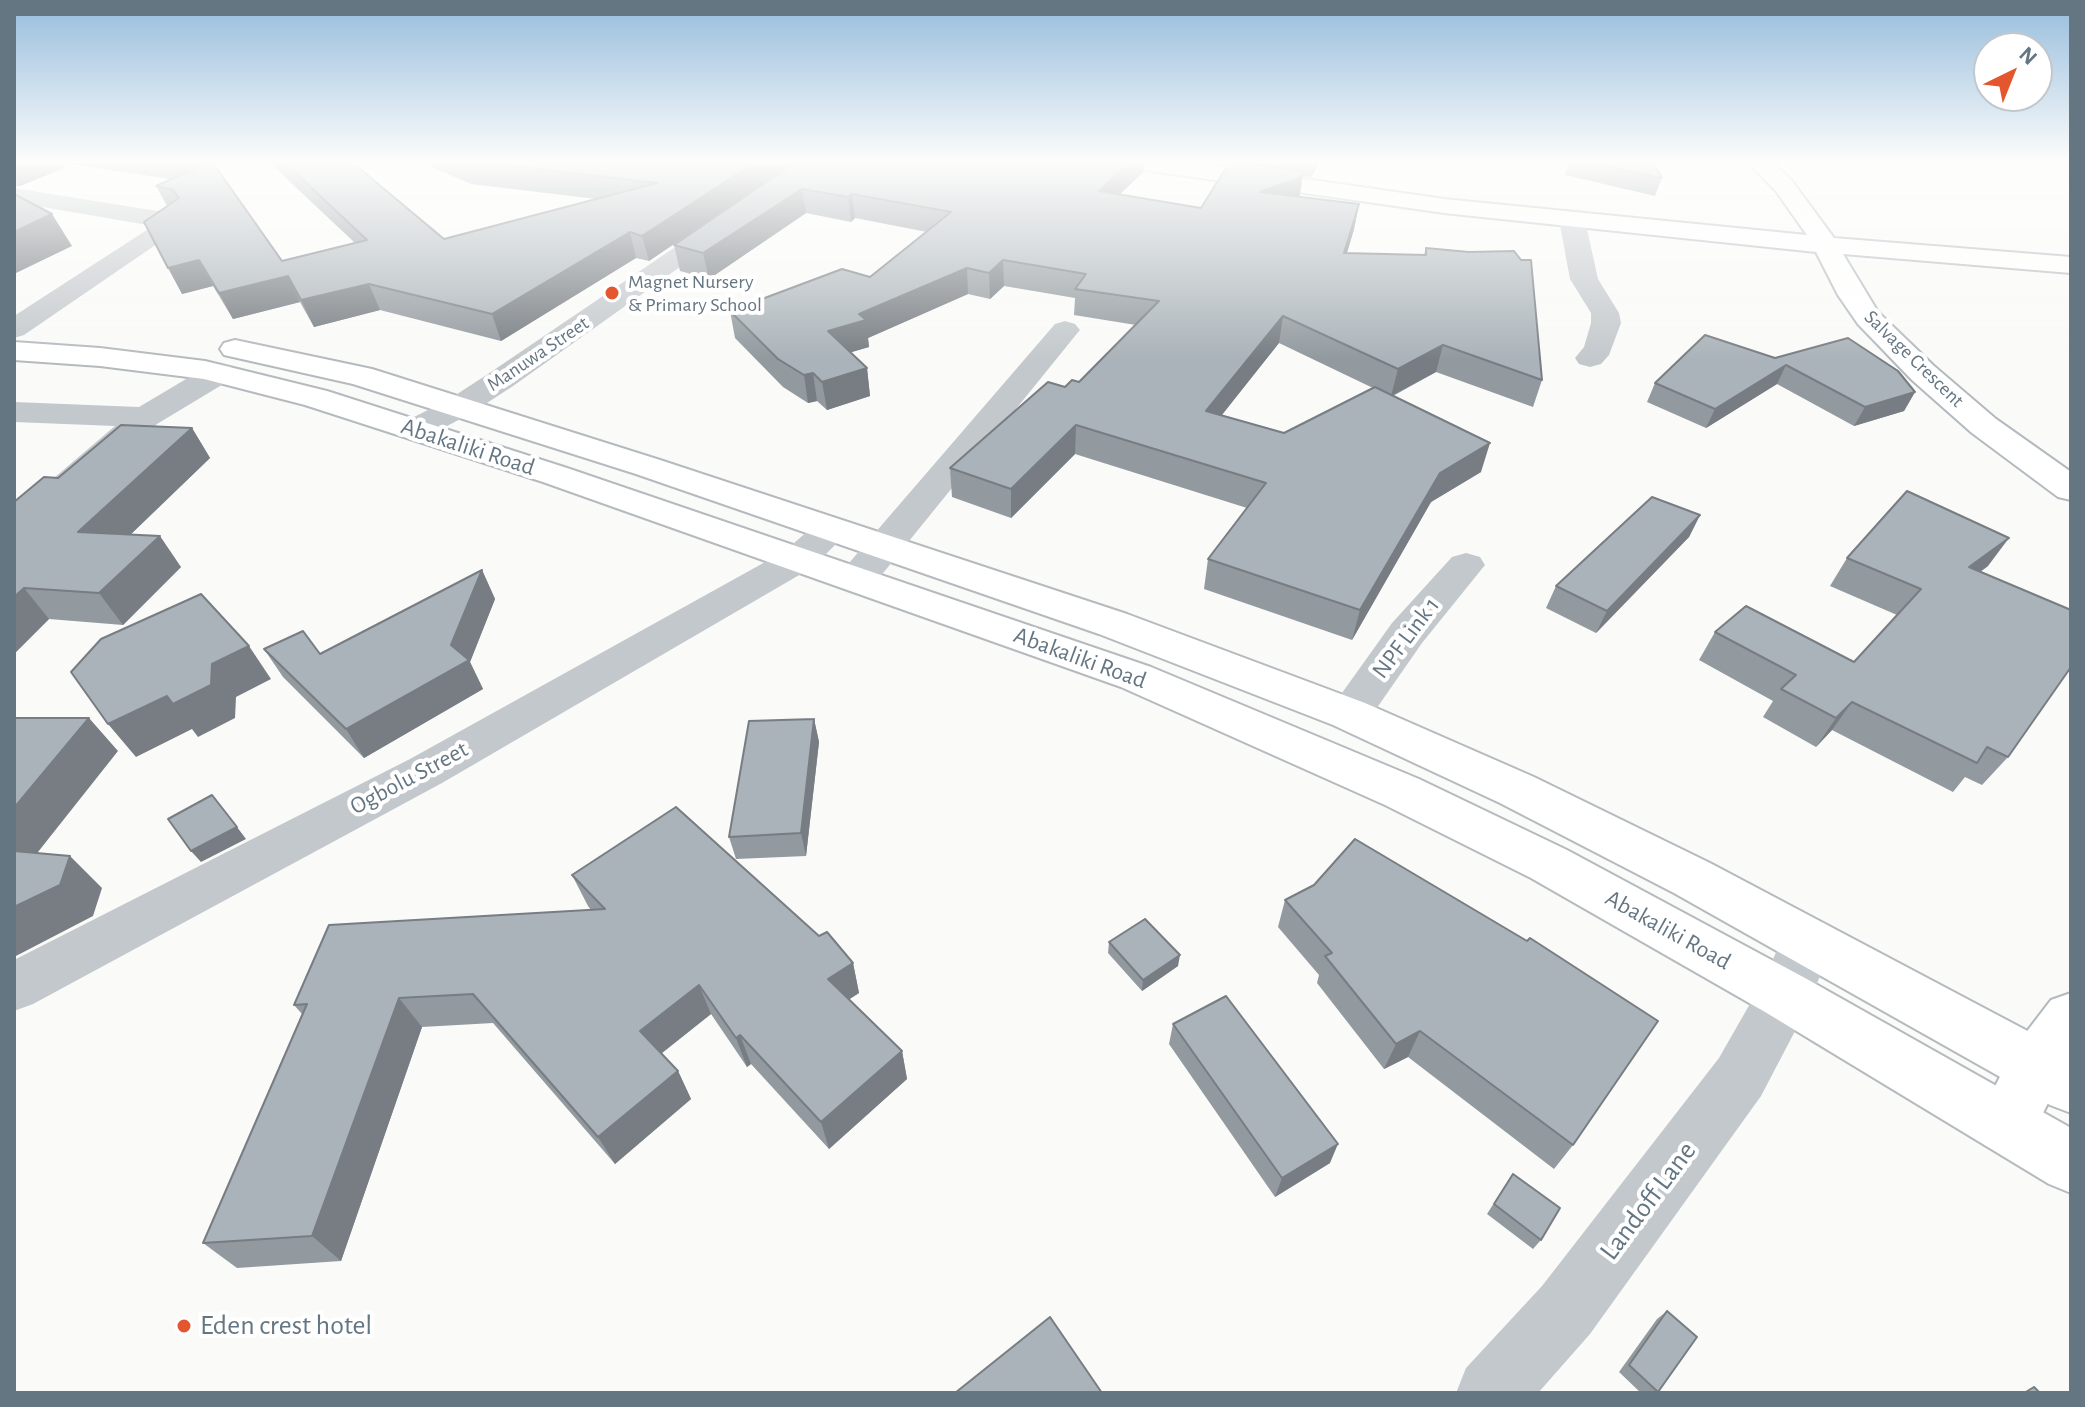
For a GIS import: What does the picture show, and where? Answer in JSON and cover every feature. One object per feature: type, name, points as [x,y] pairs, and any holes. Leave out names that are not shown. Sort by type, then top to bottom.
[{"type":"main road","points":[[1660,229],[2071,265]]},
{"type":"main road","name":"Salvage Crescent","points":[[1816,229],[1868,318],[1923,373],[1984,426],[2071,489]]},
{"type":"main road","points":[[1715,234],[1782,259],[1852,295]]},
{"type":"main road","name":"Abakaliki Road","points":[[15,334],[134,335],[253,351],[361,376],[648,467],[815,545],[857,579],[1136,677],[1402,792],[1549,864],[2054,1076]]},
{"type":"main road","name":"Abakaliki Road","points":[[15,334],[100,357],[219,373],[316,398],[414,430],[815,545],[886,548],[1164,643],[1349,714],[1517,790],[1796,968],[2006,1124],[2071,1162]]},
{"type":"main road","points":[[1136,677],[1164,643]]},
{"type":"main road","points":[[2006,1124],[2054,1076],[2071,1018]]},
{"type":"street","points":[[15,334],[166,229]]},
{"type":"street","name":"Manuwa Street","points":[[414,430],[459,407],[719,229]]},
{"type":"street","points":[[1574,229],[1584,279],[1605,313],[1606,323],[1598,349],[1590,358]]},
{"type":"street","points":[[857,579],[1065,330]]},
{"type":"street","points":[[14,531],[145,417],[219,373]]},
{"type":"street","points":[[14,412],[145,417]]},
{"type":"street","name":"Ogbolu Street","points":[[14,987],[426,771],[815,545]]},
{"type":"street","name":"NPF Link 1","points":[[1349,714],[1407,633],[1466,565]]},
{"type":"street","name":"Landoff Lane","points":[[1491,1393],[1566,1310],[1731,1089],[1796,968]]},
{"type":"building","points":[[147,229],[259,229],[282,261],[367,240],[355,229],[432,229],[444,239],[483,229],[653,229],[642,236],[630,232],[492,314],[369,284],[301,300],[288,276],[219,293],[199,260],[168,268]]},
{"type":"building","points":[[698,229],[741,229],[703,253],[674,245]]},
{"type":"building","points":[[930,229],[1351,229],[1344,253],[1426,255],[1426,248],[1469,252],[1514,251],[1521,260],[1531,260],[1542,380],[1443,345],[1398,369],[1283,316],[1206,411],[1284,433],[1375,387],[1490,443],[1440,473],[1360,610],[1208,559],[1266,483],[1076,425],[1011,489],[950,468],[1048,382],[1065,387],[1072,380],[1079,382],[1159,301],[1075,289],[1086,274],[1003,260],[989,273],[967,268],[859,314],[866,320],[828,331],[867,368],[822,382],[813,373],[804,375],[778,359],[730,311],[842,269],[870,277]]},
{"type":"building","points":[[1705,335],[1775,358],[1848,338],[1898,371],[1915,392],[1865,407],[1786,365],[1715,409],[1655,383]]},
{"type":"building","points":[[121,425],[192,428],[78,532],[160,536],[99,593],[24,588],[14,597],[14,502],[44,477],[58,478]]},
{"type":"building","points":[[1907,491],[2009,538],[1969,567],[2071,610],[2071,667],[2008,757],[1987,747],[1977,763],[1852,702],[1836,718],[1781,689],[1796,675],[1715,632],[1746,606],[1854,662],[1921,589],[1847,558]]},
{"type":"building","points":[[1652,497],[1700,515],[1607,611],[1556,586]]},
{"type":"building","points":[[482,570],[451,645],[469,660],[346,729],[264,649],[303,631],[320,654]]},
{"type":"building","points":[[201,594],[249,646],[212,664],[211,685],[173,704],[167,696],[108,724],[71,672],[101,639]]},
{"type":"building","points":[[14,718],[89,718],[14,808]]},
{"type":"building","points":[[814,719],[801,833],[729,837],[749,721]]},
{"type":"building","points":[[212,795],[237,827],[191,851],[168,819]]},
{"type":"building","points":[[676,807],[819,936],[827,932],[853,963],[828,979],[902,1051],[821,1122],[740,1035],[736,1038],[699,985],[640,1031],[678,1071],[598,1137],[473,994],[399,998],[312,1236],[203,1243],[307,1004],[294,1005],[329,925],[605,909],[572,875]]},
{"type":"building","points":[[1355,839],[1527,941],[1530,938],[1658,1021],[1573,1145],[1420,1031],[1396,1044],[1325,956],[1332,953],[1285,900],[1314,885]]},
{"type":"building","points":[[14,851],[70,856],[60,885],[14,907]]},
{"type":"building","points":[[1145,919],[1180,955],[1143,980],[1109,942]]},
{"type":"building","points":[[1226,996],[1338,1144],[1282,1178],[1173,1024]]},
{"type":"building","points":[[1513,1174],[1560,1208],[1541,1240],[1494,1204]]},
{"type":"building","points":[[1667,1311],[1697,1337],[1658,1392],[1629,1365]]},
{"type":"building","points":[[1050,1317],[1102,1393],[955,1393]]},
{"type":"building","points":[[2034,1387],[2040,1393],[2024,1393]]},
{"type":"place","name":"Magnet Nursery & Primary School","points":[[612,293]]},
{"type":"place","name":"Eden crest hotel","points":[[184,1326]]}]
